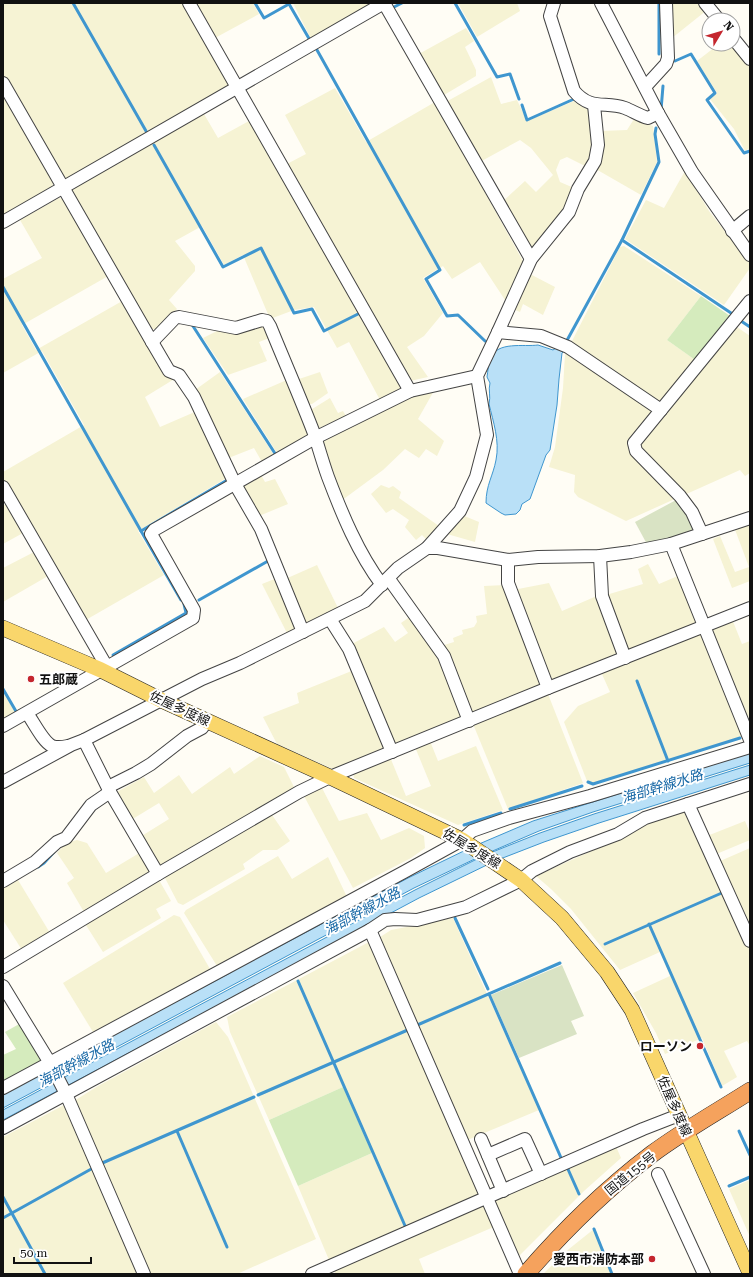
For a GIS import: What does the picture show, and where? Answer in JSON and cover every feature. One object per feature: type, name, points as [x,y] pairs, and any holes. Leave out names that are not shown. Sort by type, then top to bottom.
[{"type":"highway","name":"国道155号","points":[[526,1274],[552,1243],[598,1199],[653,1154],[750,1091]]},
{"type":"main road","name":"佐屋多度線","points":[[3,628],[104,669],[161,700],[330,777],[462,840],[509,870],[521,880],[562,918],[607,972],[632,1010],[750,1273]]},
{"type":"street","points":[[189,3],[410,391]]},
{"type":"street","points":[[3,222],[384,3],[531,259]]},
{"type":"street","points":[[554,3],[550,16],[574,90],[579,97],[594,105],[624,108],[648,118],[658,113]]},
{"type":"street","points":[[601,3],[644,87],[692,172],[750,255]]},
{"type":"street","points":[[644,87],[666,64],[668,58],[666,3]]},
{"type":"street","points":[[705,3],[712,12]]},
{"type":"street","points":[[741,48],[750,59]]},
{"type":"street","points":[[3,83],[169,371],[179,375],[194,397],[235,484],[261,529],[303,632]]},
{"type":"street","points":[[3,782],[71,745],[84,740],[202,679],[240,663],[365,601],[398,568],[427,548],[460,511],[476,476],[487,435],[477,376],[531,259],[569,212],[578,189],[595,161],[598,145],[594,105]]},
{"type":"street","points":[[732,231],[750,216]]},
{"type":"street","points":[[702,534],[692,512],[680,496],[636,451],[634,444],[750,301]]},
{"type":"street","points":[[152,342],[175,318],[180,317],[236,328],[262,320],[267,321],[315,438],[327,476],[350,530],[373,574],[385,582],[444,656],[469,721]]},
{"type":"street","points":[[498,332],[541,336],[564,345],[661,410]]},
{"type":"street","points":[[3,726],[192,618],[194,610],[151,534],[154,530],[315,438],[410,391],[477,376]]},
{"type":"street","points":[[3,486],[104,669]]},
{"type":"street","points":[[427,548],[438,548],[508,560],[538,557],[600,556],[631,552],[671,544],[750,518]]},
{"type":"street","points":[[671,544],[750,740]]},
{"type":"street","points":[[600,556],[602,596],[625,658]]},
{"type":"street","points":[[508,560],[508,583],[548,688]]},
{"type":"street","points":[[3,967],[299,792],[330,777],[750,608]]},
{"type":"street","points":[[330,619],[349,650],[392,752]]},
{"type":"street","points":[[27,713],[47,743],[60,747],[71,745]]},
{"type":"street","points":[[3,880],[35,862],[57,842],[66,838],[91,805],[109,789],[151,764],[187,736],[202,728],[207,721]]},
{"type":"street","points":[[84,740],[109,789],[158,874]]},
{"type":"street","points":[[3,1088],[50,1064],[462,840],[472,831],[509,818],[590,796],[750,747]]},
{"type":"street","points":[[3,1128],[65,1092],[370,930],[384,920],[417,920],[466,907],[521,880],[532,871],[570,852],[618,834],[646,818],[750,784]]},
{"type":"street","points":[[688,804],[750,941]]},
{"type":"street","points":[[370,930],[520,1274]]},
{"type":"street","points":[[3,986],[65,1092],[144,1274]]},
{"type":"street","points":[[312,1274],[643,1129],[679,1115]]},
{"type":"street","points":[[482,1139],[503,1191]]},
{"type":"street","points":[[488,1155],[525,1139],[541,1174]]},
{"type":"street","points":[[658,1174],[704,1274]]},
{"type":"shaded area","points":[[3,3],[184,3],[229,83],[228,88],[69,179],[60,176],[3,77]]},
{"type":"shaded area","points":[[195,3],[253,3],[259,14],[215,38]]},
{"type":"shaded area","points":[[293,3],[374,3],[311,39]]},
{"type":"shaded area","points":[[458,3],[517,3],[520,11],[477,37]]},
{"type":"shaded area","points":[[672,3],[702,3],[707,10],[701,12],[701,15],[672,38]]},
{"type":"shaded area","points":[[466,28],[474,41],[465,47],[476,70],[476,76],[444,95],[417,55]]},
{"type":"shaded area","points":[[709,52],[740,52],[750,64],[750,148],[745,151],[734,129],[710,99],[717,93],[697,61]]},
{"type":"shaded area","points":[[491,77],[501,104],[517,100],[527,121],[574,101],[593,113],[593,152],[587,167],[567,157],[560,160],[556,170],[560,182],[574,188],[566,210],[536,249],[529,249],[501,203],[525,181],[536,192],[553,175],[531,148],[520,140],[478,163],[444,103]]},
{"type":"shaded area","points":[[3,88],[54,178],[52,188],[3,217]]},
{"type":"shaded area","points":[[335,88],[366,142],[435,102],[524,263],[507,303],[480,262],[452,279],[443,266],[423,278],[443,313],[424,336],[407,347],[428,377],[410,381],[285,165],[306,154],[285,115]]},
{"type":"shaded area","points":[[204,114],[218,138],[249,121],[403,387],[380,400],[349,342],[337,348],[314,307],[294,310],[270,319],[243,255],[224,265],[202,226],[175,241],[195,266],[195,271],[169,300],[177,309],[159,329],[149,329],[71,196],[72,189]]},
{"type":"shaded area","points":[[636,116],[642,122],[653,126],[657,162],[641,195],[594,168],[601,131],[627,130]]},
{"type":"shaded area","points":[[685,171],[709,211],[750,264],[750,268],[724,305],[625,239],[646,200],[664,208]]},
{"type":"shaded area","points":[[59,198],[66,200],[110,275],[22,325],[36,350],[124,300],[176,378],[145,397],[160,427],[197,411],[228,477],[138,531],[164,575],[84,621],[3,480],[3,472],[84,425],[42,351],[3,373],[3,279],[42,258],[20,220]]},
{"type":"shaded area","points":[[624,246],[701,296],[667,340],[698,362],[663,405],[570,345],[620,247]]},
{"type":"shaded area","points":[[530,274],[555,287],[543,315],[523,304],[520,312],[513,309]]},
{"type":"shaded area","points":[[263,324],[272,337],[259,342],[267,361],[228,375],[203,338],[223,328]]},
{"type":"shaded area","points":[[734,325],[750,336],[750,473],[745,476],[740,470],[682,496],[637,445]]},
{"type":"shaded area","points":[[568,351],[654,409],[631,444],[677,498],[626,521],[578,497],[574,492],[575,475],[549,467],[555,447],[563,388],[565,354]]},
{"type":"shaded area","points":[[220,372],[274,455],[262,462],[254,448],[226,459],[195,390]]},
{"type":"shaded area","points":[[320,372],[328,393],[312,404],[305,404],[296,380]]},
{"type":"shaded area","points":[[289,379],[309,434],[277,453],[243,399]]},
{"type":"shaded area","points":[[435,389],[418,419],[444,441],[437,456],[426,449],[419,458],[405,449],[383,470],[341,501],[322,439],[410,397]]},
{"type":"shaded area","points":[[330,398],[338,413],[343,411],[346,416],[317,429],[309,411]]},
{"type":"shaded area","points":[[260,473],[265,482],[275,479],[288,504],[259,516],[241,485]]},
{"type":"shaded area","points":[[381,485],[389,488],[393,486],[401,492],[399,498],[439,526],[429,542],[422,535],[416,540],[405,527],[409,520],[393,509],[386,513],[371,494]]},
{"type":"shaded area","points":[[6,504],[23,533],[3,544],[3,506]]},
{"type":"shaded area","points":[[462,515],[479,522],[475,542],[447,534]]},
{"type":"shaded area","points":[[750,523],[750,581],[732,588],[713,539],[720,536],[735,572],[749,567],[734,527]]},
{"type":"shaded area","points":[[34,552],[48,576],[3,602],[3,568]]},
{"type":"shaded area","points":[[648,564],[659,584],[680,575],[699,624],[629,652],[606,595],[643,584],[638,569]]},
{"type":"shaded area","points":[[317,565],[339,610],[304,629],[283,580]]},
{"type":"shaded area","points":[[277,578],[298,627],[288,635],[262,584]]},
{"type":"shaded area","points":[[549,583],[562,611],[599,595],[620,655],[547,684],[513,590]]},
{"type":"shaded area","points":[[506,585],[542,686],[472,715],[441,646],[454,642],[453,638],[463,634],[462,630],[474,627],[477,622],[476,616],[487,614],[484,586]]},
{"type":"shaded area","points":[[411,616],[440,656],[462,719],[395,747],[350,645],[384,627],[395,642],[408,633],[401,623]]},
{"type":"shaded area","points":[[732,619],[742,644],[750,641],[750,716],[746,718],[711,630]]},
{"type":"shaded area","points":[[700,630],[744,736],[593,783],[587,781],[564,722],[578,706],[610,692],[601,672]]},
{"type":"shaded area","points":[[354,670],[386,748],[337,771],[277,744],[263,717],[299,703],[297,693]]},
{"type":"shaded area","points":[[3,691],[16,712],[3,719]]},
{"type":"shaded area","points":[[548,694],[583,783],[508,809],[473,724]]},
{"type":"shaded area","points":[[430,741],[438,761],[476,746],[503,810],[458,825],[354,778],[353,772],[390,757],[406,796],[431,786],[415,747]]},
{"type":"shaded area","points":[[260,756],[284,767],[295,789],[162,867],[156,865],[140,837],[169,819],[159,803],[131,820],[115,793],[144,777],[154,793],[179,775],[192,794],[230,767],[234,774]]},
{"type":"shaded area","points":[[321,786],[339,821],[367,813],[381,840],[409,828],[424,836],[425,848],[411,858],[353,888],[304,796]]},
{"type":"shaded area","points":[[686,809],[750,946],[750,1046],[747,1041],[724,1051],[737,1077],[722,1086],[702,1038],[665,1054],[656,1033],[633,993],[670,976],[660,952],[620,970],[571,909],[536,876],[625,836],[653,821]]},
{"type":"shaded area","points":[[270,812],[290,841],[277,850],[263,850],[243,864],[245,869],[183,905],[178,903],[165,878],[167,872]]},
{"type":"shaded area","points":[[745,821],[750,833],[750,840],[714,855],[707,836]]},
{"type":"shaded area","points":[[77,840],[87,843],[106,873],[141,852],[152,869],[150,874],[84,912],[67,883],[74,878],[57,853],[66,843]]},
{"type":"shaded area","points":[[750,848],[750,934],[718,862]]},
{"type":"shaded area","points":[[278,856],[292,879],[328,857],[347,897],[217,966],[184,913],[186,910]]},
{"type":"shaded area","points":[[18,880],[50,933],[22,950],[3,920],[3,889]]},
{"type":"shaded area","points":[[159,880],[171,901],[156,909],[161,918],[103,952],[84,922]]},
{"type":"shaded area","points":[[174,915],[180,917],[210,969],[93,1032],[63,983]]},
{"type":"shaded area","points":[[453,918],[539,1110],[465,1141],[377,939],[391,930]]},
{"type":"shaded area","points":[[369,942],[481,1192],[478,1198],[333,1261],[329,1260],[298,1186],[372,1153],[343,1087],[269,1120],[230,1032],[227,1017]]},
{"type":"shaded area","points":[[216,1022],[228,1037],[316,1239],[237,1274],[148,1274],[74,1101],[98,1086]]},
{"type":"shaded area","points":[[64,1105],[139,1274],[3,1274],[3,1137]]},
{"type":"shaded area","points":[[615,1144],[621,1158],[584,1191],[518,1257],[493,1202],[495,1197]]},
{"type":"shaded area","points":[[750,1180],[750,1237],[729,1189]]},
{"type":"shaded area","points":[[486,1204],[496,1226],[419,1259],[425,1274],[336,1274],[333,1269]]},
{"type":"shaded area","points":[[594,1229],[612,1274],[543,1274],[569,1249]]},
{"type":"green space","points":[[701,296],[733,318],[698,362],[667,340]]},
{"type":"green space","points":[[678,499],[698,532],[648,546],[635,522]]},
{"type":"green space","points":[[562,965],[584,1016],[571,1021],[577,1034],[519,1058],[491,995]]},
{"type":"green space","points":[[21,1023],[43,1059],[41,1063],[3,1084],[3,1055],[16,1049],[5,1032]]},
{"type":"green space","points":[[343,1087],[372,1153],[298,1186],[269,1120]]},
{"type":"water","points":[[538,345],[553,350],[559,346],[565,350],[562,353],[557,405],[550,450],[546,455],[530,499],[522,504],[520,510],[516,514],[505,515],[486,503],[488,486],[495,466],[497,453],[496,431],[489,404],[490,383],[487,377],[489,365],[494,353],[499,349],[512,346]]},
{"type":"water","name":"海部幹線水路","points":[[750,752],[750,763],[593,812],[539,831],[481,856],[414,888],[3,1108],[3,1094],[230,973],[246,962],[265,954],[408,878],[472,847],[533,821]]},
{"type":"water","points":[[750,765],[750,775],[599,823],[495,861],[419,898],[3,1120],[3,1110],[415,890],[485,855],[540,833],[594,814]]},
{"type":"waterway","points":[[73,3],[146,131]]},
{"type":"waterway","points":[[255,3],[264,18],[289,4],[311,42]]},
{"type":"waterway","points":[[394,7],[402,3]]},
{"type":"waterway","points":[[455,3],[497,77],[510,74],[519,99]]},
{"type":"waterway","points":[[659,3],[659,54]]},
{"type":"waterway","points":[[317,50],[440,270],[426,279],[447,316],[458,315],[485,341]]},
{"type":"waterway","points":[[675,61],[691,54],[715,93],[707,100],[744,153],[750,151]]},
{"type":"waterway","points":[[661,110],[663,86]]},
{"type":"waterway","points":[[522,105],[527,120],[574,99],[577,101]]},
{"type":"waterway","points":[[565,344],[622,240],[659,162],[655,134],[656,128]]},
{"type":"waterway","points":[[154,145],[223,267],[261,248],[294,313],[312,309],[324,331],[358,314]]},
{"type":"waterway","points":[[622,240],[734,315]]},
{"type":"waterway","points":[[3,287],[141,531]]},
{"type":"waterway","points":[[738,319],[750,327]]},
{"type":"waterway","points":[[191,323],[276,455]]},
{"type":"waterway","points":[[181,600],[141,531],[229,479]]},
{"type":"waterway","points":[[199,600],[268,561]]},
{"type":"waterway","points":[[113,655],[186,613],[184,604]]},
{"type":"waterway","points":[[637,681],[668,761]]},
{"type":"waterway","points":[[3,689],[17,713]]},
{"type":"waterway","points":[[588,782],[593,784],[740,738]]},
{"type":"waterway","points":[[510,809],[582,786]]},
{"type":"waterway","points":[[464,825],[501,813]]},
{"type":"waterway","points":[[38,867],[54,852]]},
{"type":"waterway","points":[[605,944],[724,892]]},
{"type":"waterway","points":[[455,918],[488,989]]},
{"type":"waterway","points":[[649,924],[721,1087]]},
{"type":"waterway","points":[[415,1026],[560,963]]},
{"type":"waterway","points":[[298,981],[406,1228]]},
{"type":"waterway","points":[[489,994],[562,1160]]},
{"type":"waterway","points":[[258,1095],[410,1029]]},
{"type":"waterway","points":[[100,1164],[254,1097]]},
{"type":"waterway","points":[[177,1131],[227,1247]]},
{"type":"waterway","points":[[739,1131],[750,1155]]},
{"type":"waterway","points":[[567,1167],[579,1194]]},
{"type":"waterway","points":[[3,1218],[93,1168]]},
{"type":"waterway","points":[[729,1186],[750,1177]]},
{"type":"waterway","points":[[3,1197],[45,1274]]},
{"type":"waterway","points":[[594,1229],[612,1274]]},
{"type":"place","name":"五郎蔵","points":[[31,679]]},
{"type":"place","name":"ローソン","points":[[700,1046]]},
{"type":"place","name":"愛西市消防本部","points":[[652,1259]]}]
